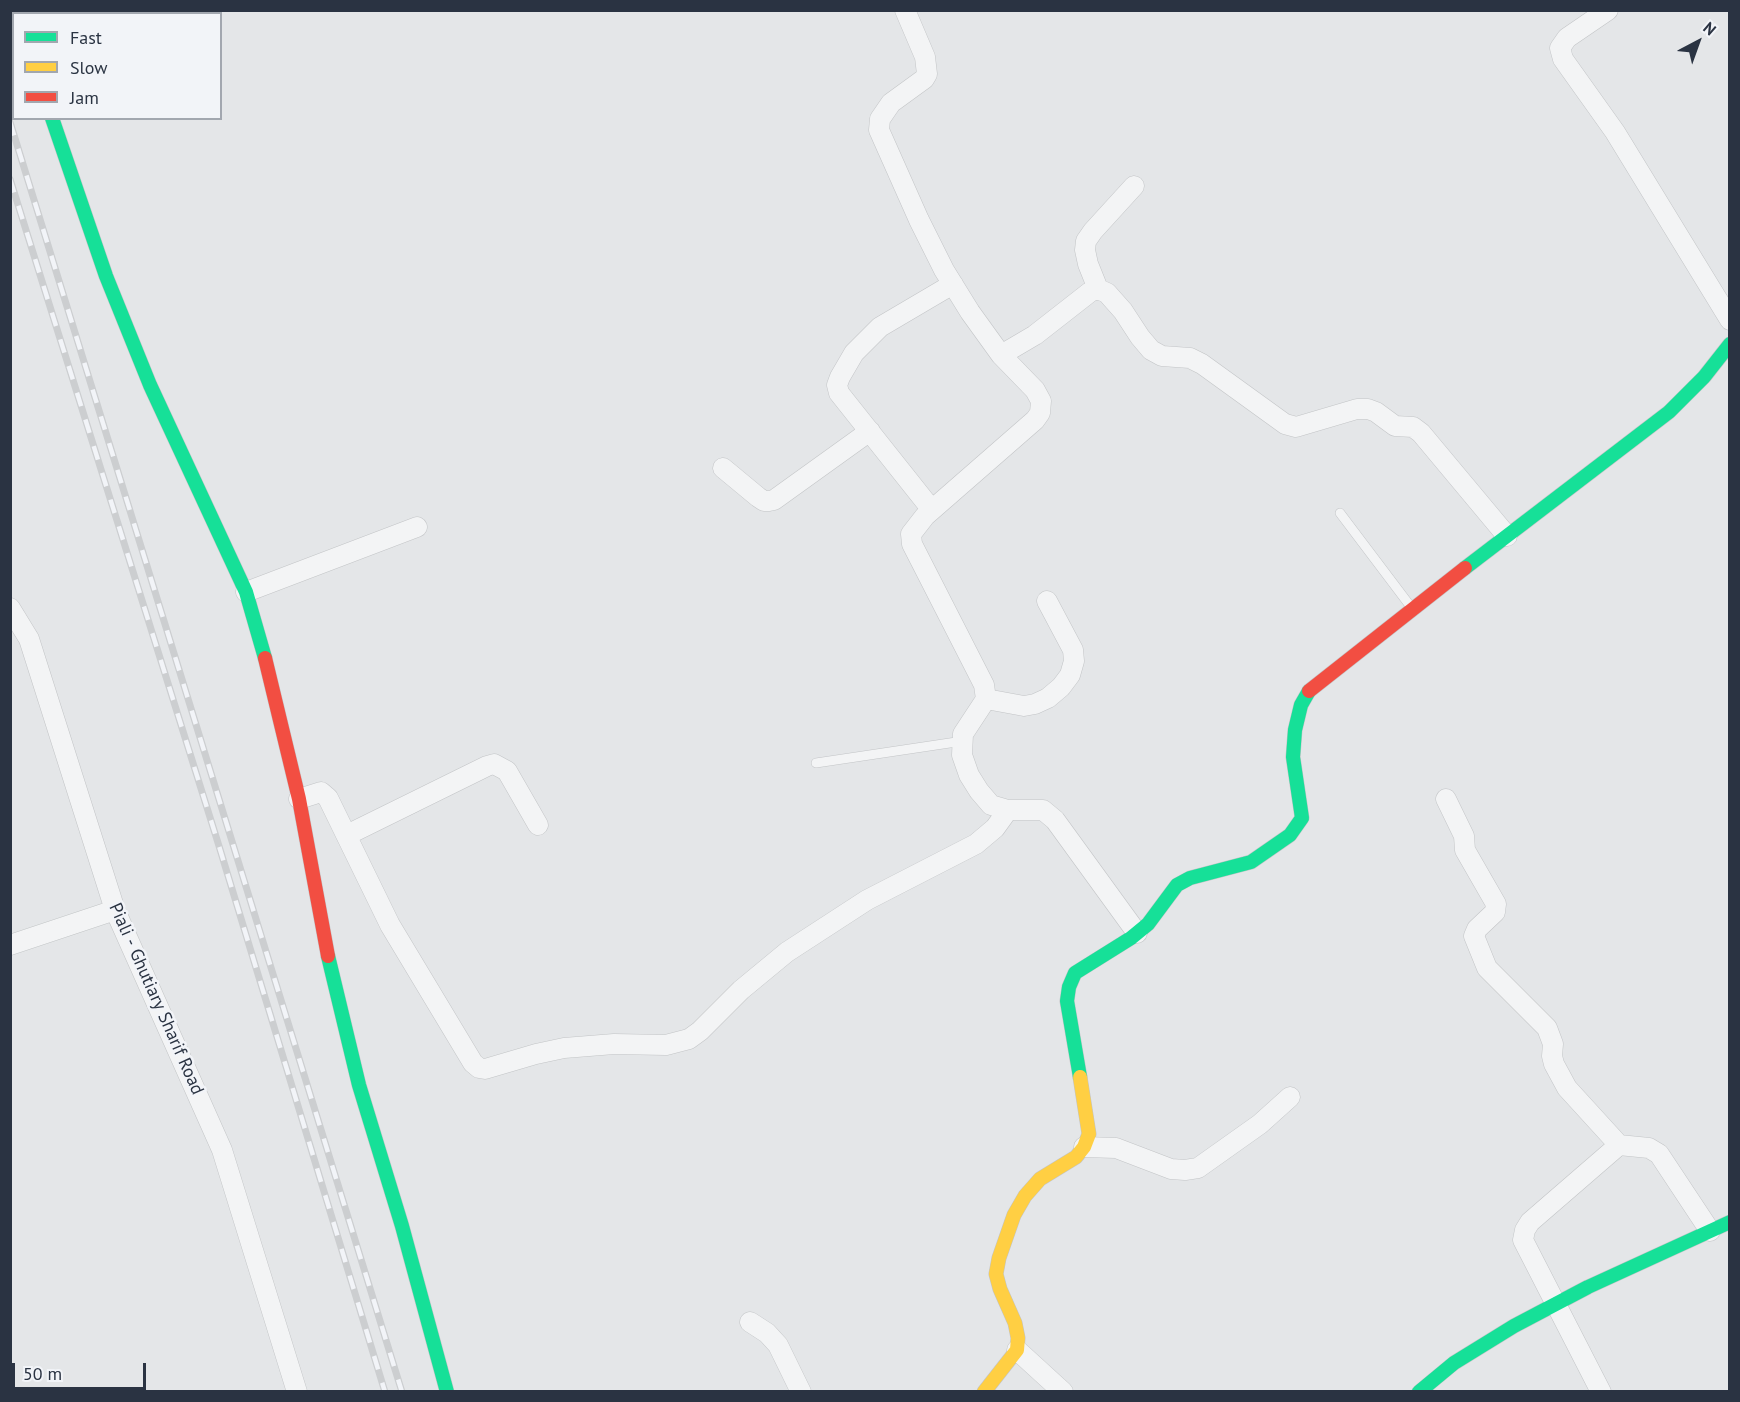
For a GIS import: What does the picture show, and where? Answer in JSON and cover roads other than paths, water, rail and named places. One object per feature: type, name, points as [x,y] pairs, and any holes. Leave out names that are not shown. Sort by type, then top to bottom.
[{"type":"street","points":[[905,10],[925,57],[927,74],[924,79],[891,103],[879,119],[879,130],[919,220],[953,284],[1001,355],[1035,390],[1041,402],[1040,413],[1035,420],[932,510],[911,534],[912,544],[984,685],[986,699],[963,734],[962,755],[969,776],[991,805],[1008,810],[1043,810],[1049,813],[1137,933]]},
{"type":"street","points":[[1608,10],[1567,38],[1560,48],[1563,59],[1615,132],[1730,320]]},
{"type":"street","points":[[53,120],[78,199],[150,385],[246,592],[270,674],[299,799],[327,952],[360,1085],[402,1226],[447,1392]]},
{"type":"street","points":[[1134,186],[1093,231],[1086,241],[1085,250],[1098,289],[1107,293],[1115,302],[1151,350],[1162,356],[1191,358],[1202,364],[1285,424],[1296,427],[1357,409],[1368,409],[1395,426],[1413,427],[1421,433],[1506,536]]},
{"type":"street","points":[[932,510],[839,393],[837,385],[854,353],[880,327],[953,284]]},
{"type":"street","points":[[1001,355],[1035,335],[1090,292],[1098,289]]},
{"type":"street","points":[[984,1392],[1017,1350],[1018,1338],[1015,1323],[996,1274],[1014,1215],[1025,1196],[1040,1179],[1076,1156],[1084,1147],[1089,1134],[1067,1001],[1069,987],[1075,973],[1148,924],[1177,885],[1190,878],[1251,862],[1290,835],[1302,818],[1293,757],[1295,730],[1301,705],[1307,693],[1318,682],[1506,536],[1669,412],[1704,378],[1730,344]]},
{"type":"street","points":[[723,468],[764,501],[774,500],[870,431]]},
{"type":"street","points":[[246,592],[417,527]]},
{"type":"street","points":[[986,699],[1024,706],[1035,704],[1048,698],[1070,675],[1074,662],[1073,650],[1047,601]]},
{"type":"street","name":"Piali - Ghutiary Sharif Road","points":[[10,608],[29,639],[120,922],[222,1150],[297,1392]]},
{"type":"street","points":[[347,835],[494,764],[507,771],[538,825]]},
{"type":"street","points":[[299,799],[321,792],[325,794],[396,934],[473,1063],[485,1069],[564,1048],[597,1045],[666,1045],[689,1039],[787,951],[867,900],[976,844],[995,828],[1008,810]]},
{"type":"street","points":[[1446,799],[1464,836],[1465,849],[1496,904],[1494,912],[1477,929],[1474,936],[1483,962],[1491,973],[1547,1028],[1553,1044],[1554,1064],[1567,1088],[1619,1145],[1649,1148],[1659,1154],[1710,1231]]},
{"type":"street","points":[[10,945],[120,922]]},
{"type":"street","points":[[1084,1147],[1116,1148],[1171,1168],[1185,1170],[1198,1168],[1260,1124],[1290,1097]]},
{"type":"street","points":[[1601,1392],[1523,1240],[1530,1222],[1619,1145]]},
{"type":"street","points":[[1419,1392],[1454,1364],[1514,1326],[1588,1287],[1730,1222]]},
{"type":"street","points":[[750,1322],[767,1333],[778,1345],[801,1392]]},
{"type":"street","points":[[1017,1350],[1063,1392]]},
{"type":"lane","points":[[1340,513],[1412,609]]},
{"type":"lane","points":[[816,763],[963,741]]},
{"type":"railway","points":[[10,122],[402,1392]]},
{"type":"railway","points":[[10,179],[219,846],[385,1392]]}]
